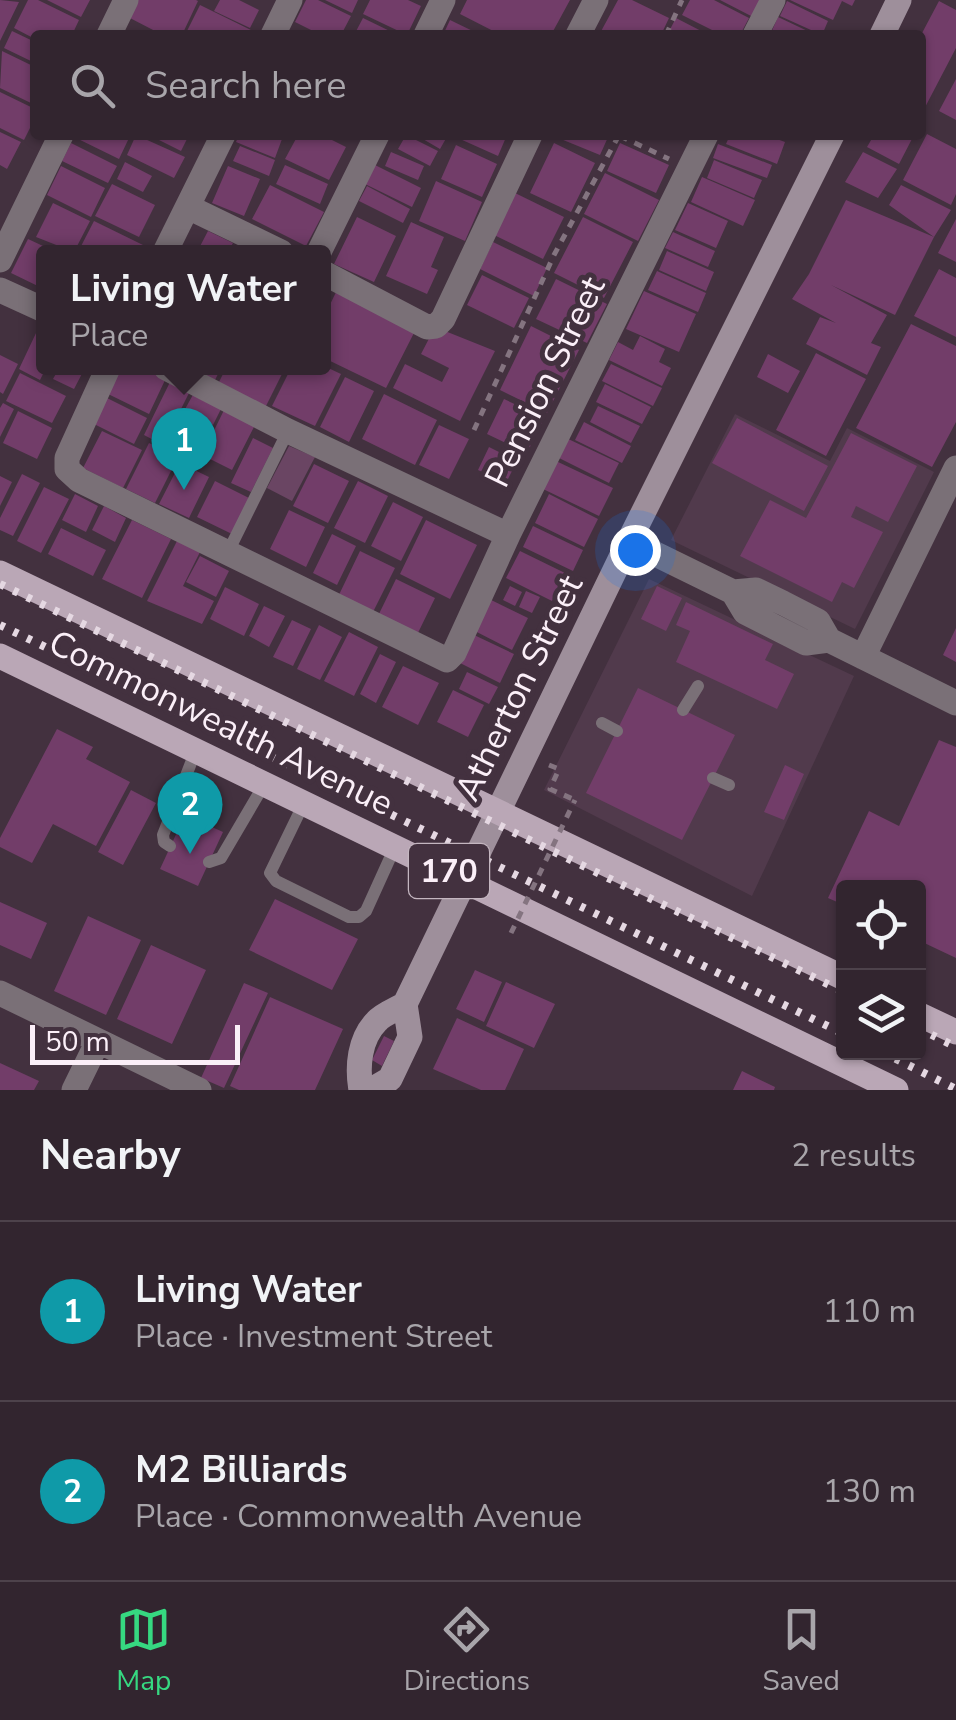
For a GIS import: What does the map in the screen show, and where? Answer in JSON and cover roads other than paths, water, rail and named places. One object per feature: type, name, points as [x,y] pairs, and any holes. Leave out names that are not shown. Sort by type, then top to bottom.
[{"type":"main road","name":"Commonwealth Avenue","points":[[0,573],[836,974]]},
{"type":"main road","name":"Commonwealth Avenue","points":[[0,656],[896,1090]]},
{"type":"main road","points":[[926,1018],[956,1032]]},
{"type":"street","points":[[111,30],[126,0]]},
{"type":"street","points":[[275,30],[290,0]]},
{"type":"street","points":[[428,30],[443,0]]},
{"type":"street","points":[[581,30],[596,0]]},
{"type":"street","points":[[758,30],[773,0]]},
{"type":"street","points":[[884,30],[899,0]]},
{"type":"street","points":[[0,260],[59,140]]},
{"type":"street","points":[[169,245],[222,140]]},
{"type":"street","points":[[322,245],[375,140]]},
{"type":"street","points":[[331,278],[427,327],[436,326],[443,319],[528,140]]},
{"type":"street","name":"Pension Street","points":[[226,554],[447,660],[454,653],[704,140]]},
{"type":"street","name":"Atherton Street","points":[[360,1090],[356,1062],[376,1021],[405,1004],[629,541],[830,140]]},
{"type":"street","points":[[188,208],[267,245]]},
{"type":"street","points":[[0,290],[36,306]]},
{"type":"street","points":[[105,375],[67,458],[67,468],[79,480],[226,554]]},
{"type":"street","points":[[180,375],[508,536]]},
{"type":"street","points":[[863,658],[956,468]]},
{"type":"street","points":[[629,541],[733,592],[756,590],[783,602],[818,621],[829,640],[956,703]]},
{"type":"street","points":[[0,993],[200,1090]]},
{"type":"street","name":"Atherton Street","points":[[371,1090],[390,1078],[410,1037],[405,1004]]},
{"type":"street","points":[[74,1090],[98,1041]]},
{"type":"lane","points":[[226,554],[288,430]]},
{"type":"lane","points":[[683,710],[698,686]]},
{"type":"lane","points":[[602,723],[616,731]]},
{"type":"lane","points":[[170,846],[163,835],[196,750]]},
{"type":"lane","points":[[713,778],[729,785]]},
{"type":"lane","points":[[209,862],[221,858],[266,783]]},
{"type":"lane","points":[[303,805],[270,874],[276,881],[349,917],[359,917],[366,911],[395,845]]},
{"type":"railway","points":[[0,584],[836,988]]},
{"type":"railway","points":[[0,625],[836,1030]]},
{"type":"railway","points":[[926,1032],[956,1047]]},
{"type":"railway","points":[[898,1060],[956,1089]]},
{"type":"place","name":"Living Water","points":[[184,490]]},
{"type":"place","name":"M2 Billiards","points":[[190,854]]}]
